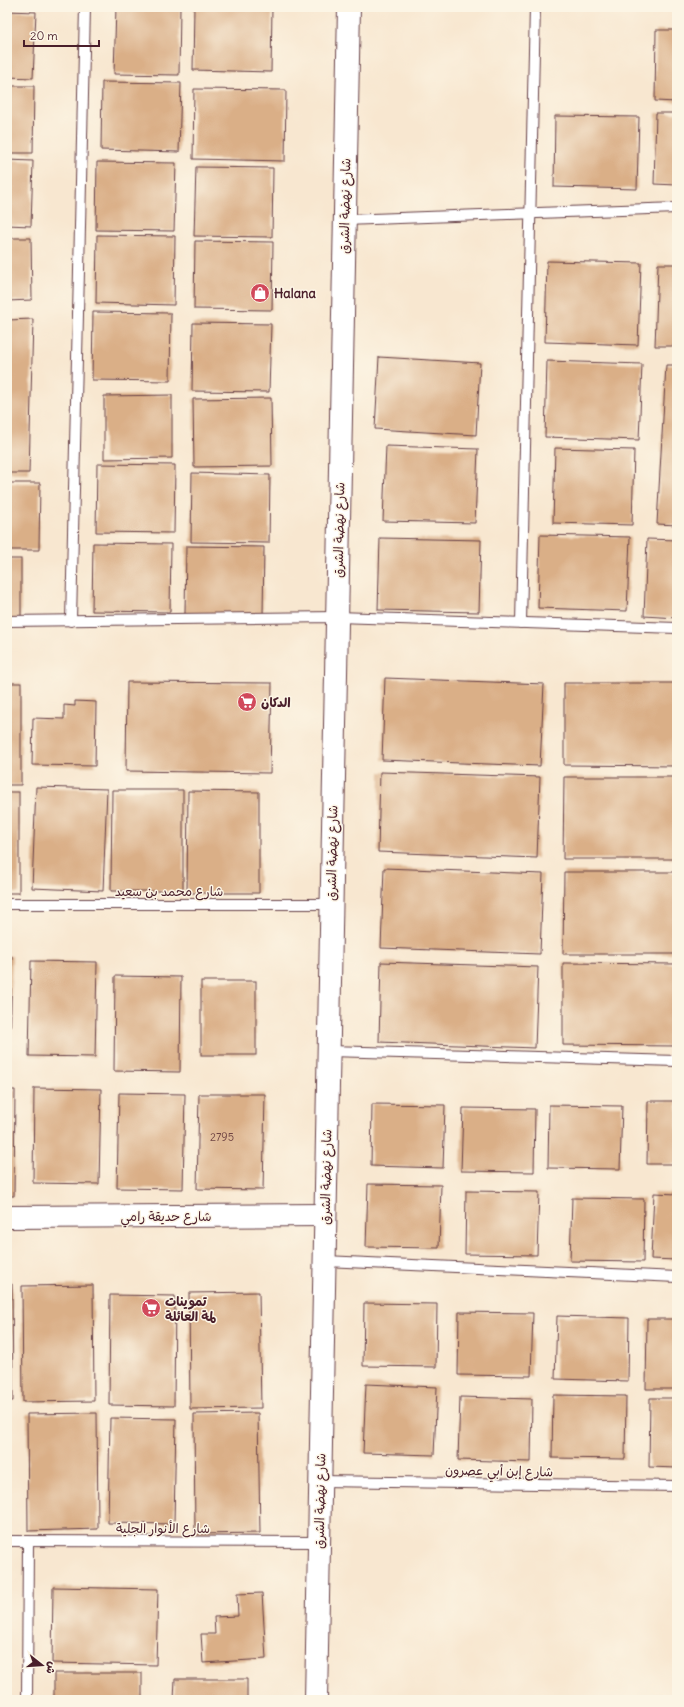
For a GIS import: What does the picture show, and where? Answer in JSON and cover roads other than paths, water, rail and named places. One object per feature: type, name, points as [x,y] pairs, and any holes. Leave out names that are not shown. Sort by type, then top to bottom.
[{"type":"street","name":"شارع نهضة الشرق","points":[[316,1700],[349,7]]},
{"type":"street","name":"شارع حديقة رامي","points":[[7,1217],[325,1215]]},
{"type":"lane","points":[[71,621],[85,7]]},
{"type":"lane","points":[[521,623],[535,7]]},
{"type":"lane","points":[[344,220],[677,208]]},
{"type":"lane","points":[[7,621],[337,617],[677,628]]},
{"type":"lane","name":"شارع محمد بن سعيد","points":[[7,904],[331,904]]},
{"type":"lane","points":[[329,1051],[677,1061]]},
{"type":"lane","points":[[325,1261],[677,1277]]},
{"type":"lane","name":"شارع إبن أبي عصرون","points":[[320,1482],[677,1486]]},
{"type":"lane","name":"شارع الأنوار الجلية","points":[[7,1541],[319,1542]]},
{"type":"lane","points":[[28,1541],[28,1700]]},
{"type":"place","name":"Halana","points":[[260,293]]},
{"type":"place","name":"الدكان","points":[[247,702]]},
{"type":"place","name":"تموينات لمة العائلة","points":[[151,1308]]}]
